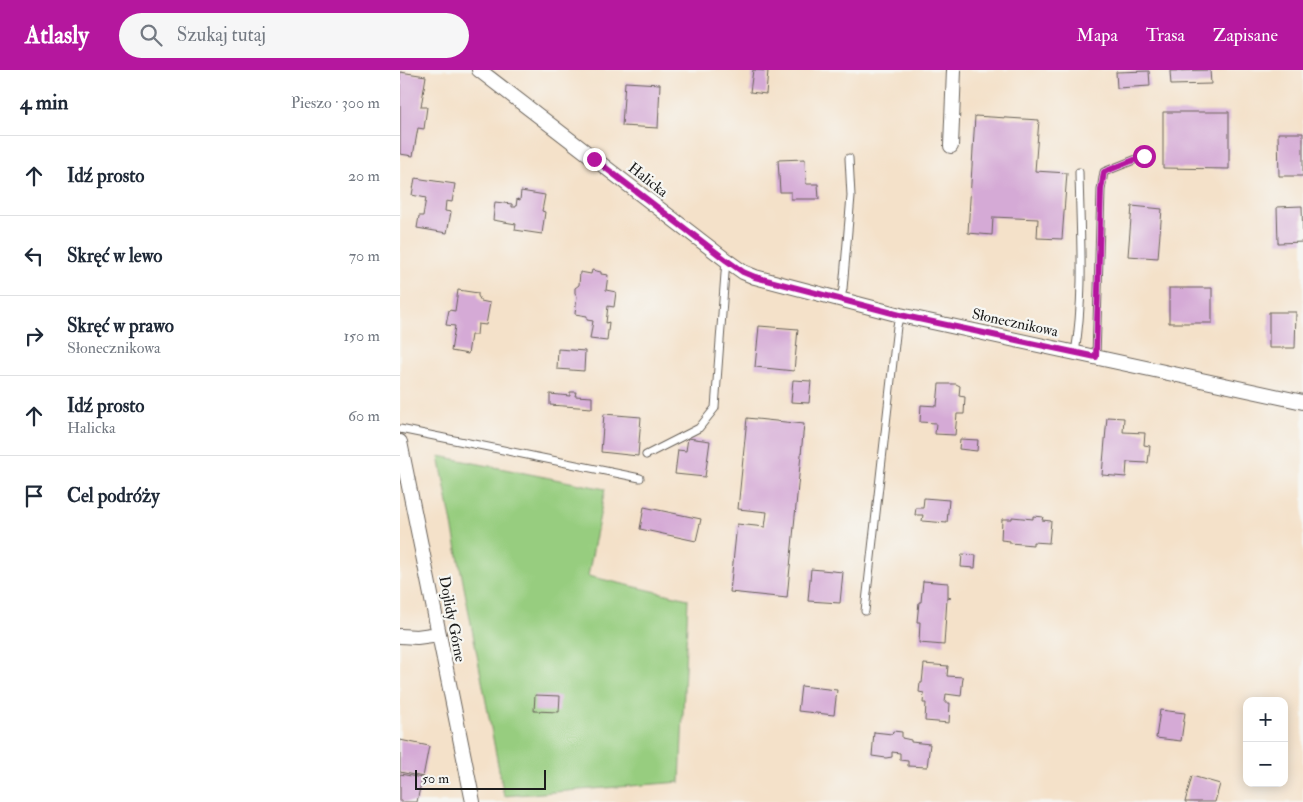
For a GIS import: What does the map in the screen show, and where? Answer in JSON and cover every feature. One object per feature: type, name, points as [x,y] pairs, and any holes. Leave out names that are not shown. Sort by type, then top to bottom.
[{"type":"street","name":"Halicka","points":[[479,70],[726,260]]},
{"type":"street","points":[[951,146],[954,70]]},
{"type":"street","name":"Słonecznikowa","points":[[726,260],[743,272],[755,277],[900,315],[1303,402]]},
{"type":"street","name":"Dojlidy Górne","points":[[400,442],[473,802]]},
{"type":"street","points":[[400,636],[417,637],[438,634]]},
{"type":"lane","points":[[1096,357],[1101,190],[1104,172],[1144,156]]},
{"type":"lane","points":[[840,300],[843,289],[851,196],[849,158]]},
{"type":"lane","points":[[1075,353],[1078,332],[1081,268],[1079,172]]},
{"type":"lane","points":[[646,456],[699,428],[715,408],[726,260]]},
{"type":"lane","points":[[865,611],[897,326],[900,315]]},
{"type":"lane","points":[[400,429],[640,478]]},
{"type":"green space","points":[[439,456],[605,489],[588,576],[688,599],[680,782],[504,796]]},
{"type":"building","points":[[753,70],[768,71],[766,94],[750,92]]},
{"type":"building","points":[[1210,70],[1211,84],[1171,85],[1170,71]]},
{"type":"building","points":[[1149,71],[1150,86],[1117,88],[1116,72]]},
{"type":"building","points":[[400,72],[426,76],[421,107],[427,107],[424,129],[418,128],[413,156],[400,154]]},
{"type":"building","points":[[625,82],[660,84],[658,128],[622,126]]},
{"type":"building","points":[[1163,112],[1229,112],[1229,169],[1163,168]]},
{"type":"building","points":[[975,116],[1039,120],[1035,171],[1067,173],[1062,239],[1037,238],[1038,219],[993,217],[992,235],[968,233]]},
{"type":"building","points":[[1278,133],[1303,133],[1303,176],[1279,176]]},
{"type":"building","points":[[805,159],[806,184],[818,184],[819,199],[791,199],[791,192],[780,192],[778,160]]},
{"type":"building","points":[[415,178],[455,184],[452,202],[446,201],[445,211],[451,212],[447,233],[417,228],[419,216],[423,216],[426,198],[412,195]]},
{"type":"building","points":[[521,191],[545,195],[542,211],[545,212],[542,234],[515,230],[516,224],[493,220],[495,202],[512,204],[512,207],[516,207],[517,199],[520,200]]},
{"type":"building","points":[[1132,206],[1162,209],[1158,258],[1128,256]]},
{"type":"building","points":[[1302,206],[1303,242],[1278,243],[1277,207]]},
{"type":"building","points":[[592,270],[608,275],[606,290],[616,292],[614,307],[608,306],[606,323],[609,322],[607,341],[590,339],[593,321],[587,320],[587,316],[575,314],[577,296],[575,288],[579,285],[580,272],[591,274]]},
{"type":"building","points":[[1169,288],[1212,288],[1212,323],[1169,323]]},
{"type":"building","points":[[458,290],[478,293],[481,301],[490,303],[486,325],[478,324],[477,335],[471,335],[468,354],[451,351],[455,326],[446,325],[449,310],[455,311]]},
{"type":"building","points":[[1269,312],[1296,312],[1295,348],[1269,348]]},
{"type":"building","points":[[759,326],[798,329],[794,371],[755,367]]},
{"type":"building","points":[[558,349],[585,351],[584,371],[557,369]]},
{"type":"building","points":[[793,380],[811,381],[809,403],[791,402]]},
{"type":"building","points":[[939,384],[956,384],[960,386],[959,396],[965,397],[964,414],[957,414],[955,435],[935,434],[936,423],[920,422],[921,405],[937,406]]},
{"type":"building","points":[[570,392],[576,392],[575,396],[592,397],[592,408],[550,405],[550,394],[570,396]]},
{"type":"building","points":[[604,414],[641,417],[638,456],[601,452]]},
{"type":"building","points":[[1107,417],[1124,418],[1123,432],[1145,433],[1144,445],[1150,446],[1148,463],[1127,462],[1126,477],[1102,475]]},
{"type":"building","points":[[747,418],[804,424],[787,598],[730,592],[737,524],[765,527],[767,512],[738,509]]},
{"type":"building","points":[[688,438],[710,441],[705,477],[675,474],[678,450],[686,451]]},
{"type":"building","points":[[960,439],[978,440],[977,451],[959,449]]},
{"type":"building","points":[[924,498],[949,500],[947,523],[922,521],[923,515],[915,515],[916,508],[923,508]]},
{"type":"building","points":[[644,507],[701,519],[696,541],[640,529]]},
{"type":"building","points":[[1033,516],[1043,517],[1042,520],[1051,521],[1049,543],[1033,542],[1033,545],[1010,543],[1010,541],[1001,540],[1002,519],[1012,519],[1012,517],[1033,519]]},
{"type":"building","points":[[962,554],[976,555],[975,568],[961,567]]},
{"type":"building","points":[[811,569],[843,572],[840,603],[808,601]]},
{"type":"building","points":[[923,581],[948,583],[948,597],[951,598],[947,599],[944,645],[919,643],[920,622],[917,622]]},
{"type":"building","points":[[924,664],[948,666],[947,676],[963,677],[961,696],[946,694],[945,703],[950,703],[949,723],[925,721],[926,703],[923,703],[924,693],[919,692]]},
{"type":"building","points":[[801,686],[837,690],[834,715],[798,711]]},
{"type":"building","points":[[535,695],[560,696],[559,712],[534,711]]},
{"type":"building","points":[[1160,710],[1185,713],[1181,741],[1156,738]]},
{"type":"building","points":[[893,731],[902,732],[902,738],[911,740],[911,742],[930,744],[927,767],[908,766],[908,761],[900,760],[900,753],[892,752],[892,757],[886,758],[872,756],[874,732],[892,734]]},
{"type":"building","points":[[400,740],[429,746],[423,777],[400,772]]},
{"type":"building","points":[[400,774],[422,778],[417,802],[400,802]]},
{"type":"building","points":[[1192,776],[1220,784],[1215,802],[1185,802]]},
{"type":"route","points":[[594,159],[726,260],[743,272],[755,277],[900,315],[1096,357],[1101,190],[1104,172],[1144,156]]}]
